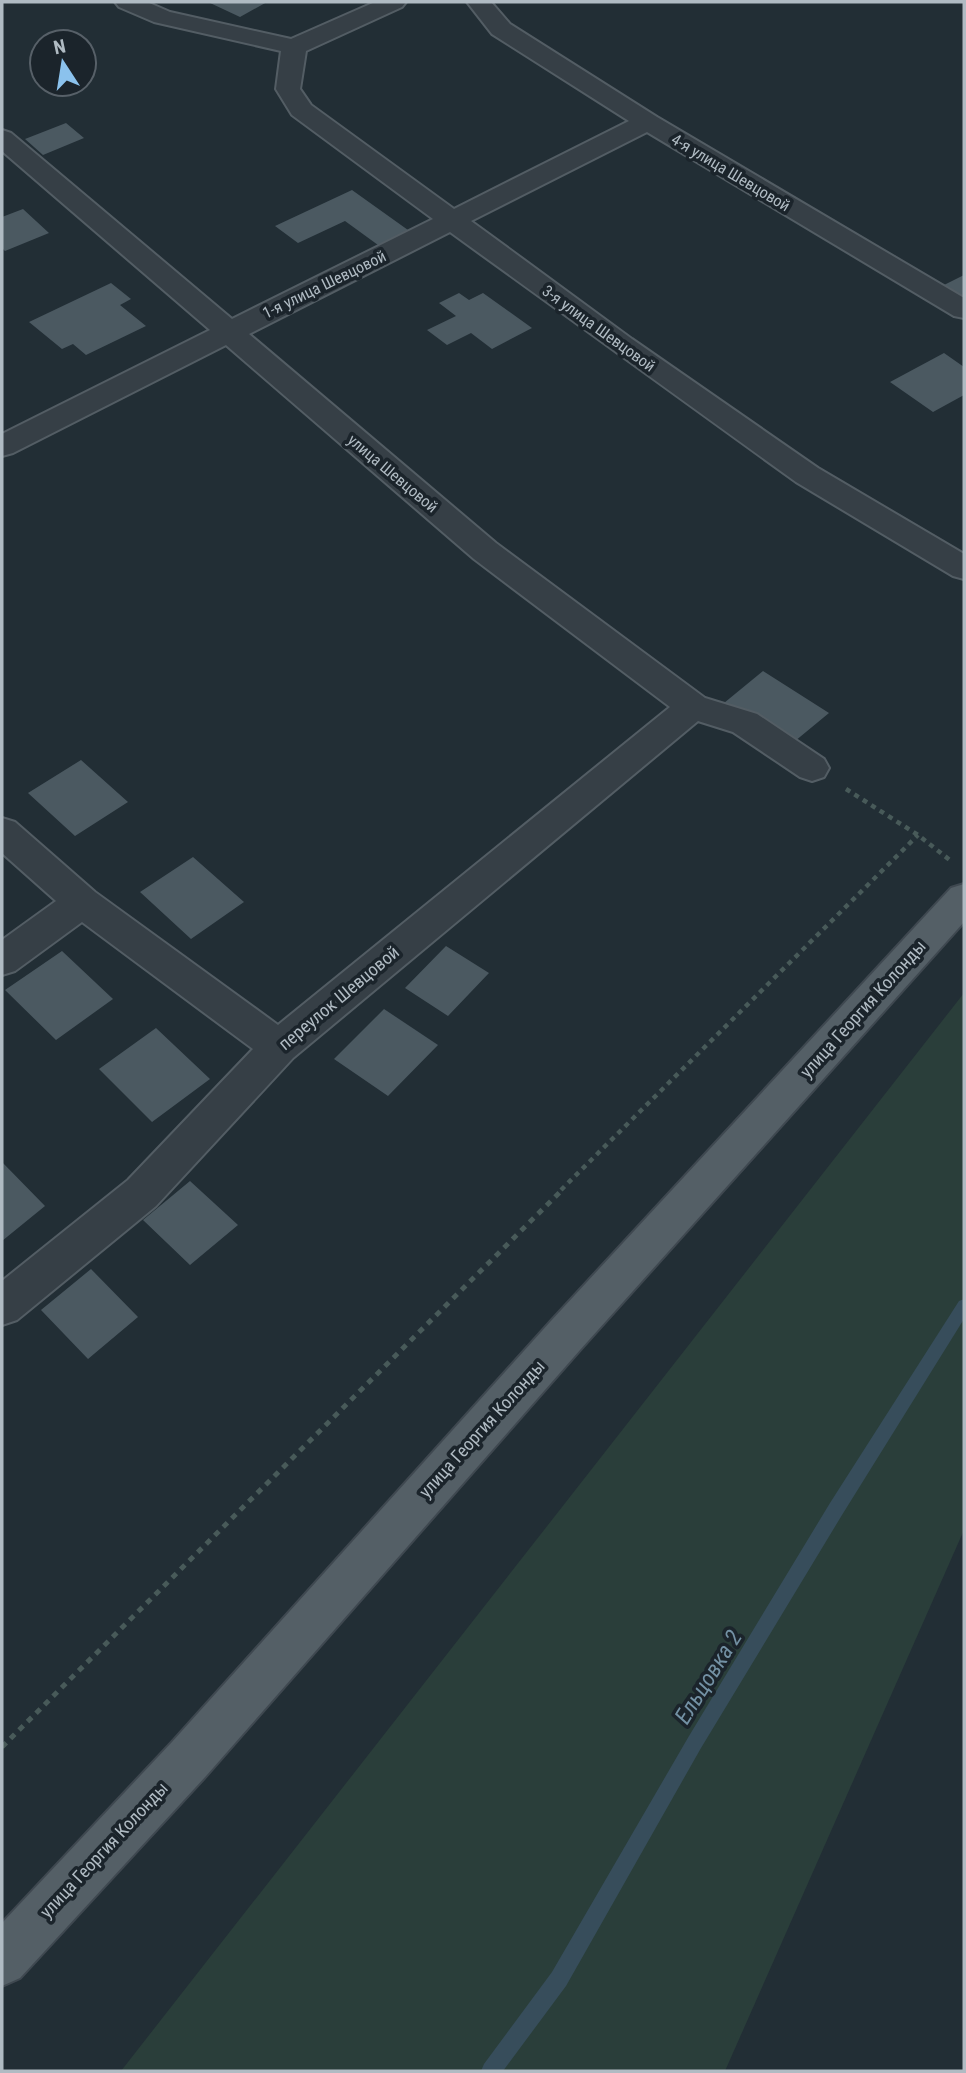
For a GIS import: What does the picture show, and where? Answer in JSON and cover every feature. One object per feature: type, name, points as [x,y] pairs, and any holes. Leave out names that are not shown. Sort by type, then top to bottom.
[{"type":"main road","name":"улица Георгия Колонды","points":[[2,1960],[189,1759],[574,1326],[960,882]]},
{"type":"street","points":[[127,2],[162,17],[294,47],[394,2]]},
{"type":"street","name":"4-я улица Шевцовой","points":[[479,2],[501,29],[648,122],[964,310]]},
{"type":"street","name":"3-я улица Шевцовой","points":[[294,47],[288,89],[301,110],[622,345],[807,475],[964,568]]},
{"type":"street","name":"1-я улица Шевцовой","points":[[2,446],[648,122]]},
{"type":"street","name":"улица Шевцовой","points":[[2,138],[485,551],[693,707],[745,723],[813,768]]},
{"type":"street","name":"переулок Шевцовой","points":[[2,1306],[142,1193],[279,1046],[693,707]]},
{"type":"street","points":[[2,832],[82,902],[279,1046]]},
{"type":"street","points":[[2,960],[82,902]]},
{"type":"path","points":[[813,768],[918,835],[960,882]]},
{"type":"path","points":[[2,1747],[918,835]]},
{"type":"green space","points":[[964,993],[964,1530],[725,2071],[121,2071]]},
{"type":"building","points":[[208,2],[267,2],[240,17]]},
{"type":"building","points":[[66,123],[84,138],[43,155],[25,139]]},
{"type":"building","points":[[352,190],[408,230],[378,245],[345,221],[298,243],[275,226]]},
{"type":"building","points":[[23,209],[49,233],[5,251],[2,248],[2,217]]},
{"type":"building","points":[[964,275],[964,300],[942,286]]},
{"type":"building","points":[[111,283],[131,299],[120,305],[146,326],[86,355],[73,344],[62,349],[29,322]]},
{"type":"building","points":[[459,293],[469,300],[483,293],[532,328],[492,349],[471,333],[447,345],[427,330],[456,316],[439,303]]},
{"type":"building","points":[[944,353],[964,367],[964,395],[933,412],[890,382]]},
{"type":"building","points":[[763,671],[829,713],[789,746],[724,703]]},
{"type":"building","points":[[81,760],[128,802],[75,836],[28,793]]},
{"type":"building","points":[[193,857],[244,902],[191,939],[140,892]]},
{"type":"building","points":[[446,946],[489,973],[448,1016],[405,988]]},
{"type":"building","points":[[62,951],[113,999],[56,1040],[5,990]]},
{"type":"building","points":[[384,1009],[438,1045],[388,1096],[334,1059]]},
{"type":"building","points":[[156,1028],[210,1079],[152,1122],[99,1069]]},
{"type":"building","points":[[2,1162],[45,1206],[2,1241]]},
{"type":"building","points":[[190,1181],[238,1225],[190,1265],[143,1220]]},
{"type":"building","points":[[91,1269],[138,1317],[88,1359],[41,1310]]},
{"type":"waterway","name":"Ельцовка 2","points":[[491,2071],[559,1979],[695,1742],[836,1509],[964,1306]]}]
